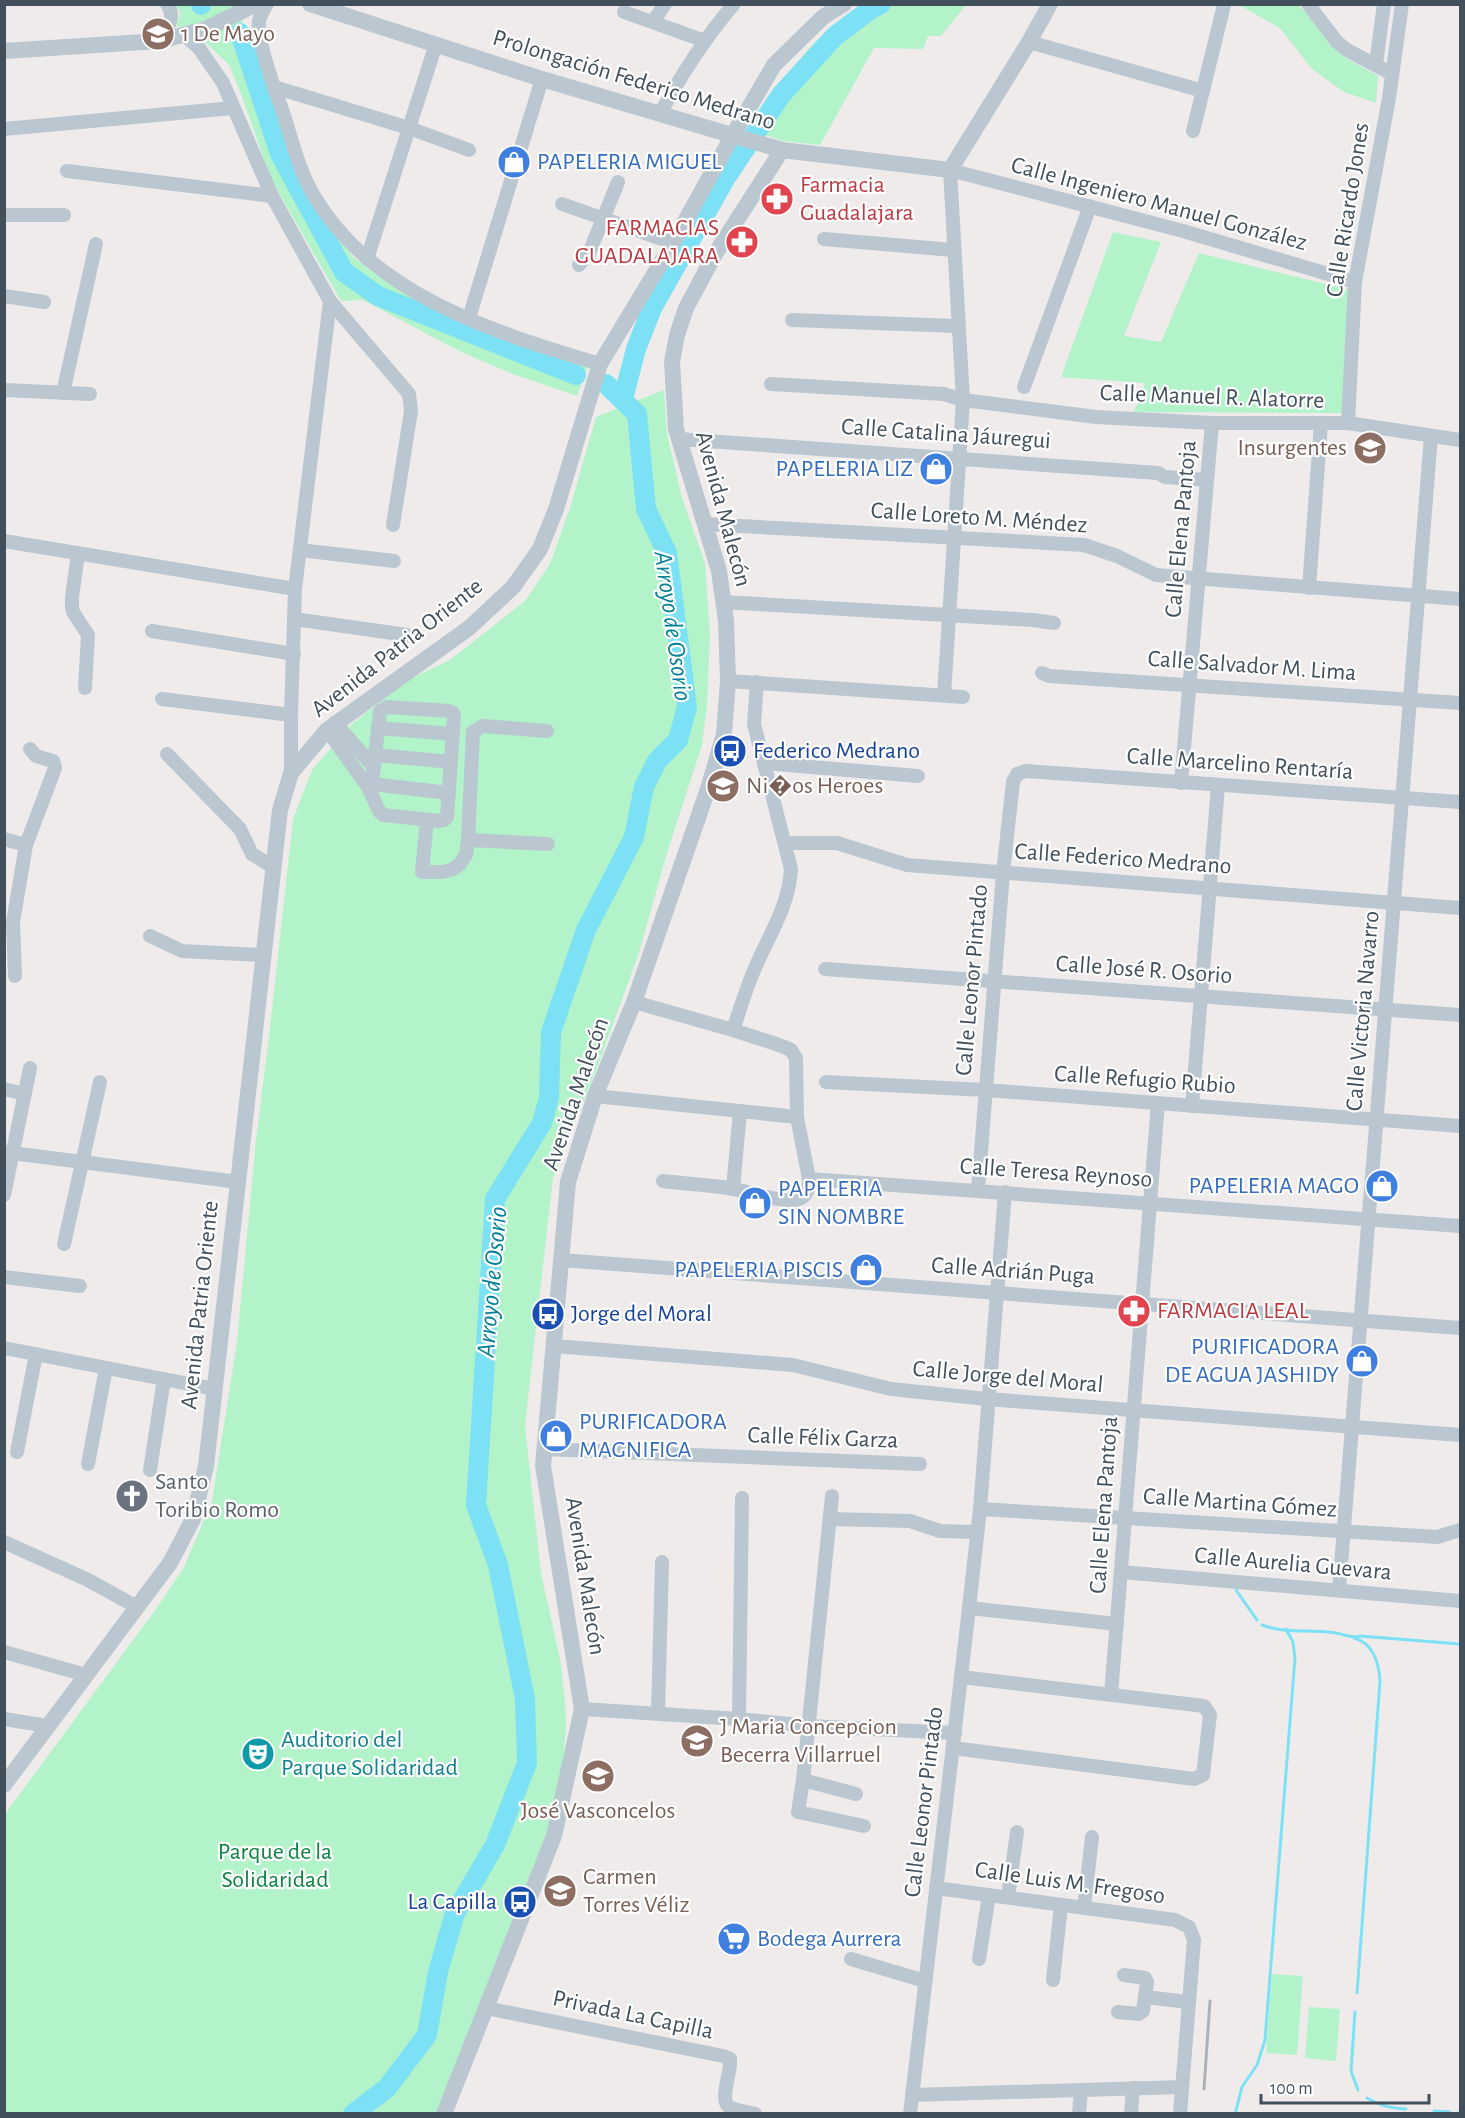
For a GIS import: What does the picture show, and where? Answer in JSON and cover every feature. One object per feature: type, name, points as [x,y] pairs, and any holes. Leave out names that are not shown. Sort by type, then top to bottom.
[{"type":"street","points":[[159,41],[171,18],[167,4]]},
{"type":"street","points":[[267,4],[259,19],[259,28],[274,87],[296,154],[312,193],[322,209],[367,259],[429,300],[512,337],[600,364]]},
{"type":"street","name":"Prolongación Federico Medrano","points":[[310,4],[542,79],[776,149],[950,170]]},
{"type":"street","points":[[653,22],[665,4]]},
{"type":"street","points":[[660,114],[705,41],[734,4]]},
{"type":"street","name":"Avenida Patria Oriente","points":[[291,773],[331,726],[469,628],[513,587],[540,549],[556,509],[600,364],[739,137],[774,65],[823,18],[844,4]]},
{"type":"street","points":[[944,695],[963,400],[957,326],[950,170],[1050,4]]},
{"type":"street","points":[[1376,64],[1384,4]]},
{"type":"street","name":"Calle Ricardo Jones","points":[[1348,423],[1355,282],[1392,74],[1402,4]]},
{"type":"street","points":[[1193,131],[1224,5]]},
{"type":"street","points":[[4,51],[159,41],[206,29],[250,7]]},
{"type":"street","points":[[1315,8],[1337,42],[1347,50],[1392,74]]},
{"type":"street","points":[[624,12],[705,41]]},
{"type":"street","points":[[185,36],[199,48],[223,82],[272,196],[330,301],[406,390],[411,399],[393,525]]},
{"type":"street","points":[[1029,42],[1203,91]]},
{"type":"street","points":[[367,259],[436,44]]},
{"type":"street","points":[[470,318],[542,79]]},
{"type":"street","points":[[274,87],[409,128],[469,150]]},
{"type":"street","points":[[4,129],[233,108]]},
{"type":"street","name":"Avenida Malecón","points":[[448,2113],[486,2008],[554,1836],[582,1709],[543,1466],[568,1182],[595,1096],[634,1002],[708,789],[724,734],[728,681],[726,621],[719,571],[676,429],[672,362],[677,335],[686,308],[776,149]]},
{"type":"street","name":"Calle Ingeniero Manuel González","points":[[950,170],[1183,231],[1355,282]]},
{"type":"street","points":[[68,171],[272,196]]},
{"type":"street","points":[[579,265],[589,253],[618,182]]},
{"type":"street","points":[[562,204],[673,243]]},
{"type":"street","points":[[1024,387],[1090,206]]},
{"type":"street","points":[[4,215],[64,215]]},
{"type":"street","points":[[824,239],[953,250]]},
{"type":"street","points":[[63,393],[96,244]]},
{"type":"street","points":[[4,296],[44,302]]},
{"type":"street","name":"Avenida Patria Oriente","points":[[4,1785],[170,1563],[193,1519],[206,1466],[273,867],[280,810],[291,773],[295,589],[330,301]]},
{"type":"street","points":[[792,320],[957,326]]},
{"type":"street","name":"Calle Manuel R. Alatorre","points":[[771,384],[944,394],[963,400],[1096,417],[1212,423],[1348,423],[1461,440]]},
{"type":"street","points":[[4,390],[90,394]]},
{"type":"street","name":"Calle Elena Pantoja","points":[[1181,783],[1212,423]]},
{"type":"street","points":[[1309,588],[1321,423]]},
{"type":"street","name":"Calle Victoria Navarro","points":[[1339,1590],[1431,436]]},
{"type":"street","name":"Calle Catalina Jáuregui","points":[[679,439],[959,457],[1158,473],[1166,477],[1208,480]]},
{"type":"street","name":"Calle Loreto M. Méndez","points":[[704,524],[1084,545],[1117,556],[1156,576],[1461,599]]},
{"type":"street","points":[[4,541],[295,589]]},
{"type":"street","points":[[300,550],[394,561]]},
{"type":"street","points":[[78,554],[72,607],[88,635],[85,688]]},
{"type":"street","points":[[723,602],[1049,622]]},
{"type":"street","points":[[294,619],[407,635]]},
{"type":"street","points":[[152,632],[294,654]]},
{"type":"street","name":"Calle Salvador M. Lima","points":[[1042,673],[1049,676],[1461,703]]},
{"type":"street","points":[[728,681],[963,697]]},
{"type":"street","points":[[733,1030],[755,969],[773,933],[790,887],[791,869],[754,724],[757,682]]},
{"type":"street","points":[[162,699],[291,715]]},
{"type":"street","points":[[331,726],[354,755],[371,788],[379,811],[383,815],[444,820],[447,817],[454,716],[449,711],[387,707],[380,711],[371,788]]},
{"type":"street","points":[[427,820],[422,872],[451,870],[459,865],[466,855],[473,732],[483,726],[548,731]]},
{"type":"street","points":[[378,728],[453,734]]},
{"type":"street","points":[[15,976],[13,922],[26,845],[55,768],[53,761],[36,756],[30,749]]},
{"type":"street","points":[[167,754],[240,829],[252,854],[273,867]]},
{"type":"street","points":[[354,755],[374,761],[451,762]]},
{"type":"street","points":[[764,764],[918,776]]},
{"type":"street","name":"Calle Marcelino Rentaría","points":[[1017,774],[1026,771],[1461,802]]},
{"type":"street","name":"Calle Leonor Pintado","points":[[978,1190],[1003,873],[1013,782],[1017,774]]},
{"type":"street","points":[[1192,1106],[1218,786]]},
{"type":"street","points":[[371,788],[449,793]]},
{"type":"street","points":[[4,839],[26,845]]},
{"type":"street","points":[[468,840],[548,844]]},
{"type":"street","name":"Calle Federico Medrano","points":[[785,843],[837,843],[907,865],[1461,908]]},
{"type":"street","points":[[150,936],[182,951],[263,956]]},
{"type":"street","name":"Calle José R. Osorio","points":[[825,969],[1461,1015]]},
{"type":"street","points":[[634,1002],[733,1030],[791,1050],[796,1058],[797,1117],[809,1179],[808,1190],[799,1199],[781,1199],[733,1189],[663,1181]]},
{"type":"street","points":[[4,1195],[9,1153],[30,1068]]},
{"type":"street","points":[[64,1244],[100,1082]]},
{"type":"street","name":"Calle Refugio Rubio","points":[[826,1082],[986,1090],[1461,1126]]},
{"type":"street","points":[[4,1089],[25,1094]]},
{"type":"street","points":[[595,1096],[797,1117]]},
{"type":"street","name":"Calle Elena Pantoja","points":[[1111,1695],[1158,1103]]},
{"type":"street","points":[[733,1189],[740,1111]]},
{"type":"street","points":[[9,1153],[238,1182]]},
{"type":"street","name":"Calle Teresa Reynoso","points":[[809,1179],[1461,1226]]},
{"type":"street","name":"Calle Leonor Pintado","points":[[910,2114],[980,1509],[1005,1192]]},
{"type":"street","name":"Calle Adrián Puga","points":[[561,1260],[1461,1328]]},
{"type":"street","points":[[4,1277],[80,1286]]},
{"type":"street","name":"Calle Jorge del Moral","points":[[554,1346],[793,1365],[891,1389],[987,1399],[1461,1436]]},
{"type":"street","points":[[4,1348],[215,1389]]},
{"type":"street","points":[[17,1452],[36,1354]]},
{"type":"street","points":[[88,1464],[106,1368]]},
{"type":"street","points":[[150,1470],[164,1379]]},
{"type":"street","name":"Calle Félix Garza","points":[[544,1449],[920,1464]]},
{"type":"street","points":[[832,1496],[798,1812],[864,1826]]},
{"type":"street","points":[[739,1719],[742,1498]]},
{"type":"street","name":"Calle Martina Gómez","points":[[980,1509],[1437,1537],[1461,1530]]},
{"type":"street","points":[[830,1519],[910,1521],[940,1531],[977,1532]]},
{"type":"street","points":[[4,1542],[86,1579],[137,1607]]},
{"type":"street","points":[[658,1713],[662,1562]]},
{"type":"street","name":"Calle Aurelia Guevara","points":[[1121,1572],[1461,1601]]},
{"type":"street","points":[[969,1608],[1117,1624]]},
{"type":"street","points":[[4,1652],[86,1675]]},
{"type":"street","points":[[953,1748],[1194,1779],[1203,1775],[1210,1715],[1204,1706],[962,1677]]},
{"type":"street","points":[[582,1709],[809,1726],[955,1733]]},
{"type":"street","points":[[4,1719],[48,1726]]},
{"type":"street","points":[[803,1780],[856,1794]]},
{"type":"street","points":[[1008,1897],[1017,1832]]},
{"type":"street","points":[[1084,1908],[1092,1837]]},
{"type":"street","name":"Calle Luis M. Fregoso","points":[[936,1888],[1176,1920],[1189,1927],[1194,1940],[1180,2114]]},
{"type":"street","points":[[979,1959],[989,1895]]},
{"type":"street","points":[[1053,1980],[1061,1905]]},
{"type":"street","points":[[851,1959],[926,1981]]},
{"type":"street","points":[[1118,2012],[1139,2014],[1143,2011],[1147,1983],[1145,1978],[1124,1975]]},
{"type":"street","points":[[1145,1997],[1188,2002]]},
{"type":"street","name":"Privada La Capilla","points":[[486,2008],[723,2056],[730,2059],[731,2068],[724,2097],[725,2103],[730,2108],[755,2114]]},
{"type":"street","points":[[912,2095],[1182,2087]]},
{"type":"street","points":[[1131,2114],[1134,2088]]},
{"type":"street","points":[[1079,2114],[1081,2090]]},
{"type":"green space","points":[[175,5],[247,5],[242,23],[307,190],[352,256],[375,274],[455,317],[588,365],[577,396],[513,374],[461,352],[363,300],[341,301],[271,179],[229,65],[200,37],[177,26],[180,12]]},
{"type":"green space","points":[[862,5],[966,5],[941,36],[928,36],[923,49],[874,48],[820,145],[783,141],[763,134],[776,113],[767,107],[786,77],[820,37]]},
{"type":"green space","points":[[1239,5],[1298,5],[1315,22],[1330,45],[1344,57],[1378,76],[1376,103],[1344,92],[1312,69],[1280,28]]},
{"type":"green space","points":[[1113,232],[1161,242],[1124,336],[1161,342],[1199,253],[1350,290],[1343,413],[1134,412],[1145,383],[1061,377]]},
{"type":"green space","name":"Parque de la Solidaridad","points":[[664,390],[667,434],[682,498],[705,563],[710,635],[707,704],[702,745],[667,853],[638,956],[553,1178],[525,1425],[541,1573],[561,1664],[565,1702],[566,1726],[559,1813],[447,2113],[5,2114],[5,1814],[156,1609],[184,1567],[212,1501],[237,1342],[256,1140],[293,819],[312,770],[352,724],[406,681],[450,660],[525,601],[550,564],[570,508],[596,417]]},
{"type":"green space","points":[[1272,1974],[1303,1976],[1297,2055],[1266,2053]]},
{"type":"green space","points":[[1309,2007],[1340,2009],[1336,2061],[1305,2058]]},
{"type":"waterway","points":[[623,399],[636,349],[652,308],[725,179],[781,95],[835,36],[881,4]]},
{"type":"waterway","points":[[240,33],[280,154],[344,272],[378,296],[576,375]]},
{"type":"waterway","name":"Arroyo de Osorio","points":[[353,2114],[387,2088],[427,2035],[438,1972],[455,1913],[495,1845],[527,1763],[525,1699],[498,1565],[476,1505],[495,1199],[542,1123],[549,1098],[551,1032],[586,930],[634,837],[644,787],[657,761],[678,740],[687,707],[667,553],[646,509],[637,414],[606,384]]},
{"type":"waterway","points":[[1236,1590],[1257,1620]]},
{"type":"waterway","points":[[1262,1625],[1271,1628],[1327,1632],[1354,1637],[1460,1644]]},
{"type":"waterway","points":[[1235,2114],[1242,2087],[1257,2065],[1265,2040],[1295,1658],[1293,1642],[1286,1629]]},
{"type":"waterway","points":[[1354,1638],[1366,1644],[1374,1655],[1380,1681],[1357,1993]]},
{"type":"waterway","points":[[1355,2012],[1351,2071],[1358,2090]]},
{"type":"waterway","points":[[1367,2098],[1386,2106],[1406,2109]]},
{"type":"waterway","points":[[1434,2111],[1450,2112]]},
{"type":"railway","points":[[1204,2089],[1210,2001]]},
{"type":"place","name":"1 De Mayo","points":[[158,34]]},
{"type":"place","name":"PAPELERIA MIGUEL","points":[[514,162]]},
{"type":"place","name":"Farmacia Guadalajara","points":[[777,199]]},
{"type":"place","name":"FARMACIAS GUADALAJARA","points":[[742,242]]},
{"type":"place","name":"Insurgentes","points":[[1370,448]]},
{"type":"place","name":"PAPELERIA LIZ","points":[[936,469]]},
{"type":"place","name":"Federico Medrano","points":[[730,751]]},
{"type":"place","name":"Ni�os Heroes","points":[[723,786]]},
{"type":"place","name":"PAPELERIA MAGO","points":[[1382,1186]]},
{"type":"place","name":"PAPELERIA SIN NOMBRE","points":[[755,1203]]},
{"type":"place","name":"PAPELERIA PISCIS","points":[[866,1270]]},
{"type":"place","name":"FARMACIA LEAL","points":[[1134,1311]]},
{"type":"place","name":"Jorge del Moral","points":[[548,1314]]},
{"type":"place","name":"PURIFICADORA DE AGUA JASHIDY","points":[[1362,1361]]},
{"type":"place","name":"PURIFICADORA MAGNIFICA","points":[[556,1436]]},
{"type":"place","name":"Santo Toribio Romo","points":[[132,1496]]},
{"type":"place","name":"J Maria Concepcion Becerra Villarruel","points":[[697,1741]]},
{"type":"place","name":"Auditorio del Parque Solidaridad","points":[[258,1754]]},
{"type":"place","name":"José Vasconcelos","points":[[598,1776]]},
{"type":"place","name":"Carmen Torres Véliz","points":[[560,1891]]},
{"type":"place","name":"La Capilla","points":[[520,1902]]},
{"type":"place","name":"Bodega Aurrera","points":[[734,1939]]}]
